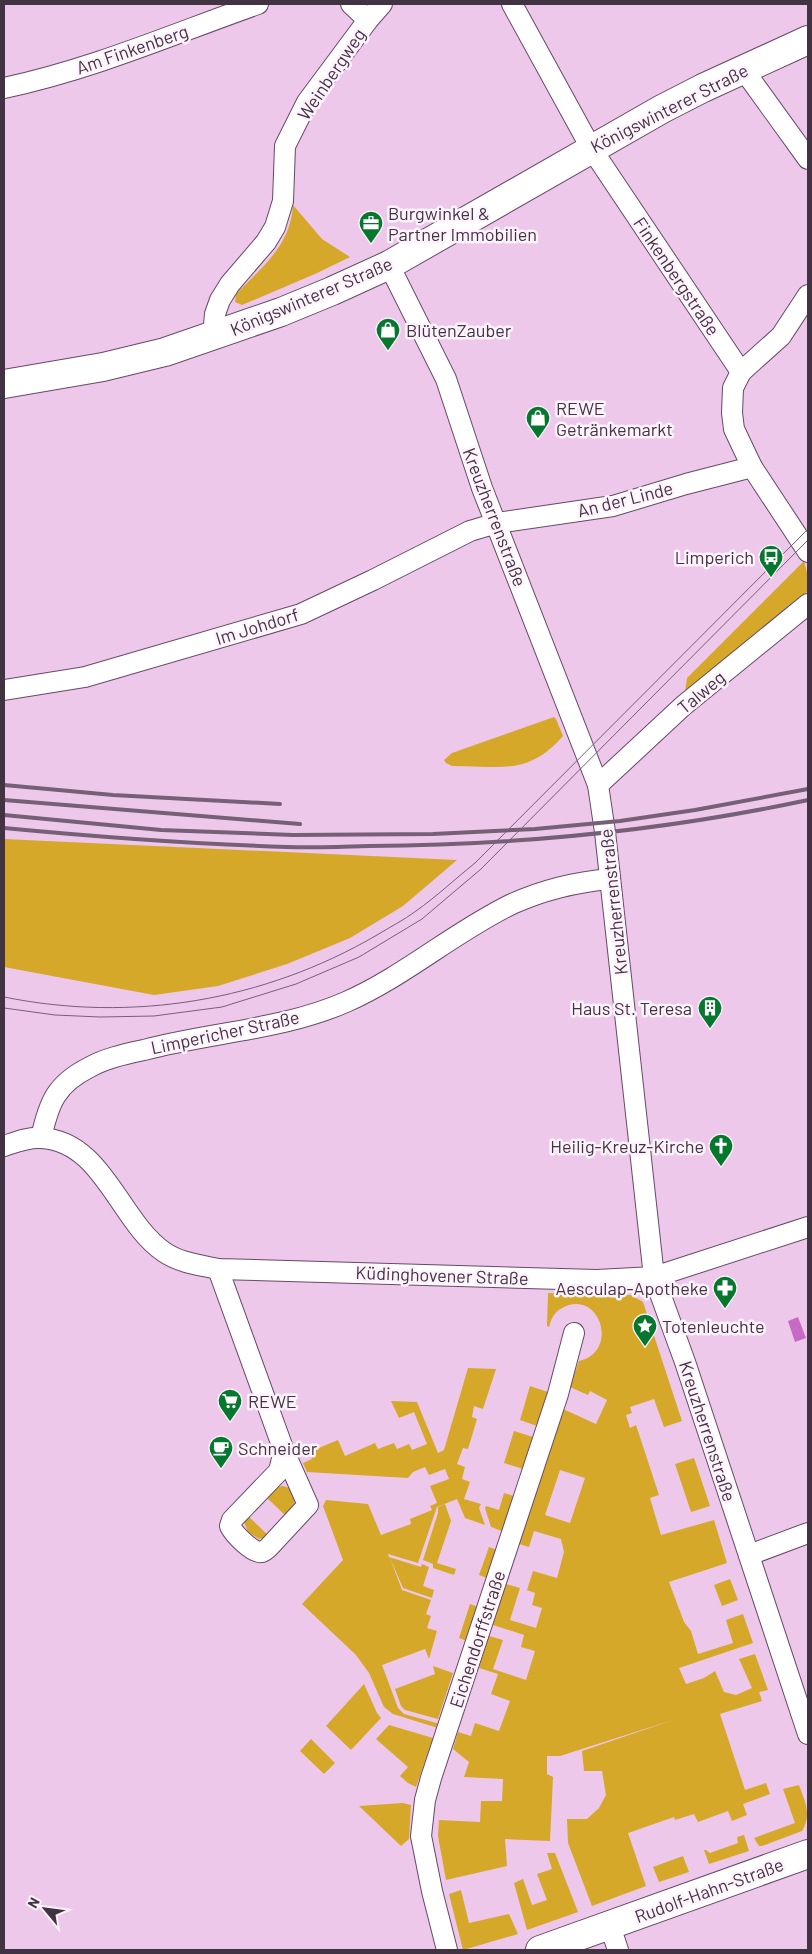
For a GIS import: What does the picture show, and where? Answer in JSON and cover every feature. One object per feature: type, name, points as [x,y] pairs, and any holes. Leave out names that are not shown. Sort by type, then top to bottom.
[{"type":"main road","name":"Königswinterer Straße","points":[[4,384],[103,367],[165,352],[281,312],[389,265],[492,208],[591,148],[662,109],[743,69],[808,40]]},
{"type":"main road","name":"Rudolf-Hahn-Straße","points":[[540,1950],[614,1938],[808,1854]]},
{"type":"street","name":"Am Finkenberg","points":[[4,88],[41,80],[108,59],[258,4]]},
{"type":"street","points":[[351,4],[368,20]]},
{"type":"street","name":"Weinbergweg","points":[[213,336],[215,314],[220,300],[230,284],[266,242],[275,228],[283,202],[285,146],[302,111],[330,69],[382,4]]},
{"type":"street","name":"Finkenbergstraße","points":[[512,4],[591,148],[741,372]]},
{"type":"street","points":[[743,69],[808,159]]},
{"type":"street","name":"Kreuzherrenstraße","points":[[389,265],[446,379],[482,488],[598,785],[654,1277],[685,1362],[808,1734]]},
{"type":"street","points":[[808,295],[781,336],[741,372],[733,388],[732,413],[734,429],[752,467],[808,552]]},
{"type":"street","name":"An der Linde","points":[[497,523],[613,506],[752,467]]},
{"type":"street","name":"Im Johdorf","points":[[4,690],[85,677],[301,614],[470,531],[497,523]]},
{"type":"street","name":"Talweg","points":[[598,785],[683,706],[808,604]]},
{"type":"street","name":"Limpericher Straße","points":[[41,1138],[52,1098],[64,1085],[90,1067],[124,1055],[160,1046],[205,1036],[256,1029],[345,1002],[394,976],[512,904],[552,889],[610,878]]},
{"type":"street","points":[[4,1146],[23,1140],[41,1138]]},
{"type":"street","name":"Küdinghovener Straße","points":[[41,1138],[57,1142],[83,1155],[100,1171],[139,1228],[164,1252],[187,1263],[218,1269],[597,1280],[654,1277],[808,1227]]},
{"type":"street","points":[[218,1269],[284,1451],[308,1505],[269,1547],[262,1552],[254,1551],[232,1532],[230,1526],[232,1520],[279,1471],[284,1451]]},
{"type":"street","name":"Eichendorffstraße","points":[[447,1950],[432,1891],[422,1836],[425,1800],[558,1394],[574,1332]]},
{"type":"street","points":[[749,1555],[808,1533]]},
{"type":"shaded area","points":[[293,205],[322,239],[350,257],[242,305],[235,302],[236,294],[265,265],[281,244],[291,219]]},
{"type":"shaded area","points":[[804,561],[808,576],[808,591],[684,700],[687,678]]},
{"type":"shaded area","points":[[554,717],[563,736],[538,758],[512,766],[499,767],[452,766],[444,760],[452,753]]},
{"type":"shaded area","points":[[4,839],[457,860],[403,906],[350,938],[287,964],[218,986],[154,995],[4,967]]},
{"type":"shaded area","points":[[548,1293],[631,1295],[643,1302],[682,1421],[664,1427],[654,1399],[630,1407],[632,1413],[626,1415],[630,1428],[636,1425],[659,1495],[650,1498],[661,1535],[714,1520],[727,1563],[669,1582],[684,1622],[691,1631],[698,1654],[733,1643],[726,1620],[743,1614],[753,1643],[679,1668],[686,1684],[704,1678],[715,1671],[724,1692],[736,1695],[752,1688],[739,1659],[755,1654],[768,1690],[759,1692],[762,1701],[720,1714],[745,1790],[766,1783],[770,1794],[743,1804],[747,1815],[732,1821],[728,1811],[698,1822],[694,1814],[675,1820],[674,1817],[628,1833],[646,1886],[592,1906],[568,1843],[567,1819],[587,1819],[599,1808],[606,1795],[602,1771],[584,1771],[582,1751],[673,1720],[560,1756],[547,1756],[547,1774],[553,1777],[550,1841],[505,1839],[507,1866],[446,1880],[438,1836],[439,1820],[480,1822],[481,1801],[502,1801],[503,1779],[464,1777],[469,1762],[453,1749],[458,1732],[471,1736],[475,1723],[499,1731],[510,1701],[491,1694],[498,1674],[479,1668],[489,1636],[503,1640],[493,1669],[526,1680],[535,1651],[521,1647],[524,1635],[493,1625],[506,1584],[520,1588],[510,1620],[536,1628],[542,1608],[532,1605],[535,1593],[527,1590],[533,1571],[557,1578],[564,1552],[561,1539],[534,1531],[529,1547],[519,1544],[563,1409],[596,1424],[607,1400],[590,1391],[588,1395],[570,1387],[579,1361],[591,1356],[598,1348],[602,1337],[597,1317],[590,1309],[581,1304],[569,1305],[561,1308],[552,1319],[549,1327],[547,1326]],"holes":[[[560,1470],[585,1478],[570,1523],[545,1515]]]},
{"type":"shaded area","points":[[798,1317],[806,1338],[795,1342],[788,1321]]},
{"type":"shaded area","points":[[468,1368],[496,1369],[483,1409],[474,1406],[472,1417],[477,1419],[468,1449],[463,1448],[457,1464],[465,1467],[462,1479],[470,1482],[464,1499],[481,1504],[479,1508],[485,1525],[465,1518],[457,1499],[437,1507],[418,1563],[388,1554],[389,1557],[421,1567],[422,1564],[429,1567],[423,1586],[434,1590],[432,1598],[403,1588],[390,1558],[402,1590],[431,1600],[426,1614],[431,1616],[427,1628],[437,1631],[429,1659],[425,1649],[382,1665],[398,1708],[404,1714],[440,1724],[438,1728],[393,1714],[384,1707],[369,1673],[356,1655],[302,1604],[343,1560],[323,1506],[326,1500],[368,1504],[381,1535],[411,1524],[410,1519],[432,1510],[430,1506],[437,1503],[430,1486],[449,1479],[445,1469],[429,1475],[425,1467],[413,1472],[408,1478],[307,1472],[303,1463],[312,1459],[309,1452],[338,1440],[345,1456],[375,1443],[378,1449],[394,1443],[397,1449],[409,1444],[412,1450],[427,1444],[414,1412],[399,1418],[391,1401],[417,1402],[438,1453],[444,1450]]},
{"type":"shaded area","points":[[530,1386],[548,1392],[537,1426],[520,1420]]},
{"type":"shaded area","points":[[514,1431],[533,1437],[523,1469],[504,1463]]},
{"type":"shaded area","points":[[694,1458],[710,1506],[691,1512],[675,1464]]},
{"type":"shaded area","points":[[283,1486],[293,1491],[295,1495],[294,1503],[287,1517],[266,1497],[277,1487]]},
{"type":"shaded area","points":[[504,1493],[514,1496],[502,1531],[491,1527],[485,1508],[486,1506],[499,1510]]},
{"type":"shaded area","points":[[445,1504],[451,1521],[437,1563],[456,1569],[454,1575],[433,1568],[433,1564],[423,1560],[438,1513],[438,1507]]},
{"type":"shaded area","points":[[248,1516],[269,1536],[259,1539],[248,1532],[244,1522]]},
{"type":"shaded area","points":[[489,1547],[497,1550],[487,1578],[479,1575]]},
{"type":"shaded area","points":[[730,1579],[738,1600],[722,1606],[714,1585]]},
{"type":"shaded area","points":[[470,1604],[478,1607],[467,1641],[459,1638]]},
{"type":"shaded area","points":[[433,1666],[453,1673],[438,1719],[405,1710],[401,1706],[395,1689],[435,1674]]},
{"type":"shaded area","points":[[364,1684],[381,1718],[351,1750],[326,1726]]},
{"type":"shaded area","points":[[389,1725],[433,1738],[416,1787],[400,1776],[408,1767],[376,1739]]},
{"type":"shaded area","points":[[311,1739],[335,1763],[324,1774],[300,1751]]},
{"type":"shaded area","points":[[799,1785],[807,1813],[807,1819],[802,1831],[759,1846],[754,1838],[795,1823],[783,1789]]},
{"type":"shaded area","points":[[403,1803],[411,1805],[409,1839],[401,1846],[359,1806]]},
{"type":"shaded area","points":[[744,1835],[749,1851],[709,1864],[704,1850],[710,1853],[738,1843],[737,1837]]},
{"type":"shaded area","points":[[547,1853],[555,1853],[578,1912],[527,1930],[514,1883],[523,1879],[532,1905],[547,1900],[537,1874],[552,1869]]},
{"type":"shaded area","points":[[683,1856],[689,1872],[659,1882],[653,1867]]},
{"type":"shaded area","points":[[461,1890],[469,1923],[509,1914],[518,1934],[463,1950],[449,1894]]},
{"type":"tram line","points":[[4,997],[52,1005],[100,1008],[148,1006],[196,1000],[243,990],[289,976],[334,958],[377,935],[423,906],[475,863],[808,529]]},
{"type":"tram line","points":[[4,1008],[55,1015],[100,1017],[154,1016],[222,1007],[296,984],[359,957],[422,919],[481,869],[808,540]]},
{"type":"railway","points":[[4,785],[113,795],[280,804]]},
{"type":"railway","points":[[4,815],[161,830],[293,835],[433,834],[535,829],[620,821],[695,810],[808,789]]},
{"type":"railway","points":[[4,800],[300,824]]},
{"type":"railway","points":[[4,828],[146,840],[252,846],[424,845],[535,839],[644,828],[754,811],[808,800]]},
{"type":"place","name":"Burgwinkel & Partner Immobilien","points":[[371,244]]},
{"type":"place","name":"BlütenZauber","points":[[388,351]]},
{"type":"place","name":"REWE Getränkemarkt","points":[[538,439]]},
{"type":"place","name":"Limperich","points":[[771,578]]},
{"type":"place","name":"Haus St. Teresa","points":[[710,1029]]},
{"type":"place","name":"Heilig-Kreuz-Kirche","points":[[721,1167]]},
{"type":"place","name":"Aesculap-Apotheke","points":[[725,1309]]},
{"type":"place","name":"Totenleuchte","points":[[645,1347]]},
{"type":"place","name":"REWE","points":[[230,1422]]},
{"type":"place","name":"Schneider","points":[[221,1469]]}]
